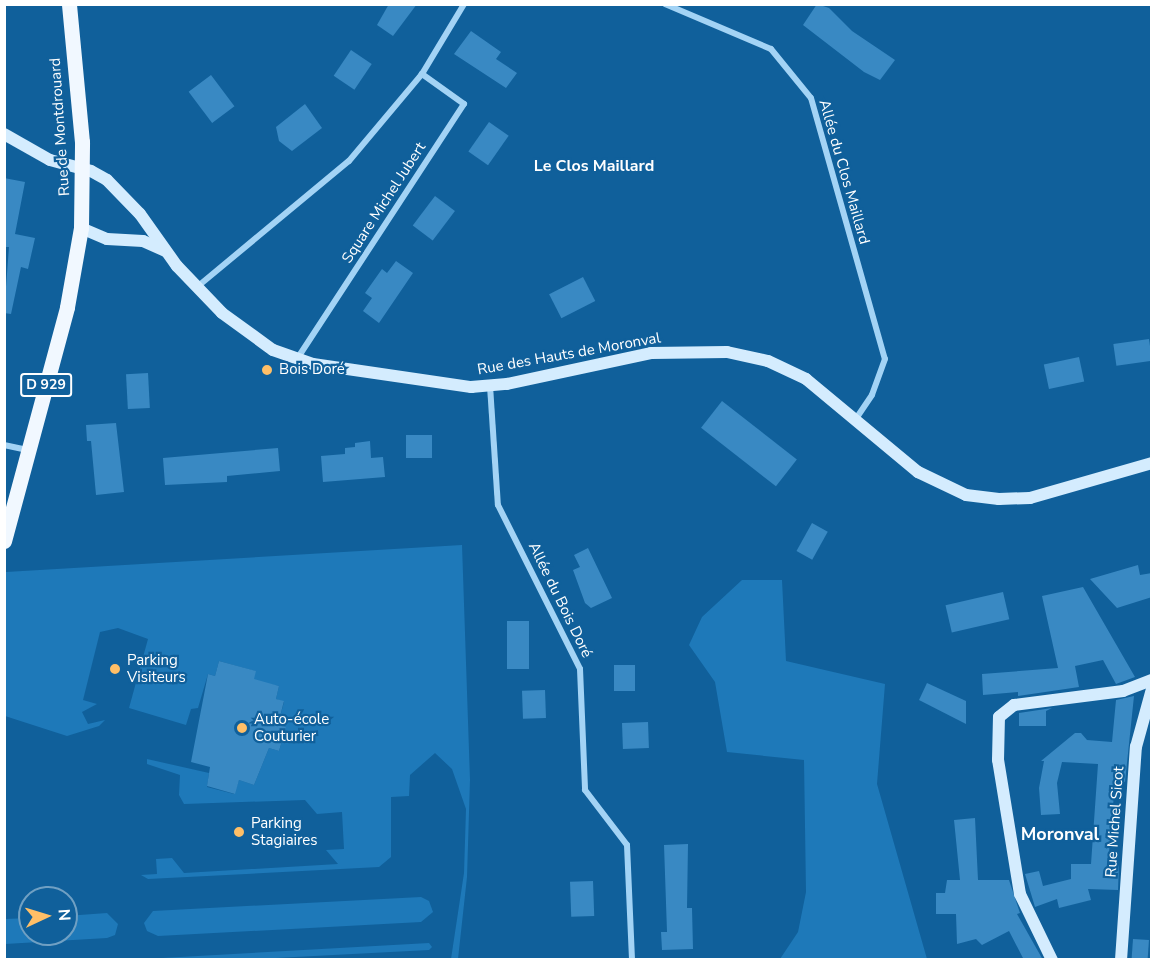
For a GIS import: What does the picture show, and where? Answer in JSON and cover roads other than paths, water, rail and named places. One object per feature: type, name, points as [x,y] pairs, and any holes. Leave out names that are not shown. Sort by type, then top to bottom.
[{"type":"main road","name":"Rue de Montdrouard","points":[[4,541],[67,308],[81,228],[83,169],[70,4]]},
{"type":"street","points":[[196,288],[349,161],[422,74],[464,4]]},
{"type":"street","name":"Allée du Clos Maillard","points":[[665,4],[771,49],[811,98],[885,359],[872,395],[856,419]]},
{"type":"street","name":"Square Michel Jubert","points":[[297,359],[464,104],[422,74]]},
{"type":"street","name":"Rue des Hauts de Moronval","points":[[4,134],[50,160],[98,174],[122,193],[196,288],[259,342],[297,359],[450,387],[490,386],[651,353],[728,352],[787,368],[827,394],[926,477],[952,490],[984,498],[1015,499],[1052,493],[1152,463]]},
{"type":"street","points":[[81,228],[107,239],[143,241],[166,252]]},
{"type":"street","name":"Allée du Bois Doré","points":[[490,386],[498,505],[580,669],[585,790],[627,845],[632,960]]},
{"type":"street","points":[[4,445],[29,450]]},
{"type":"street","points":[[1052,960],[1020,894],[998,760],[998,720],[1010,706],[1123,692],[1152,680]]},
{"type":"street","name":"Rue Michel Sicot","points":[[1121,960],[1136,747],[1152,689]]},
{"type":"place","name":"Bois Doré","points":[[267,370]]},
{"type":"place","name":"Parking Visiteurs","points":[[115,669]]},
{"type":"place","name":"Auto-école Couturier","points":[[242,728]]},
{"type":"place","name":"Parking Stagiaires","points":[[239,832]]},
{"type":"district","name":"Le Clos Maillard","points":[[594,166]]},
{"type":"district","name":"Moronval","points":[[1060,834]]}]
